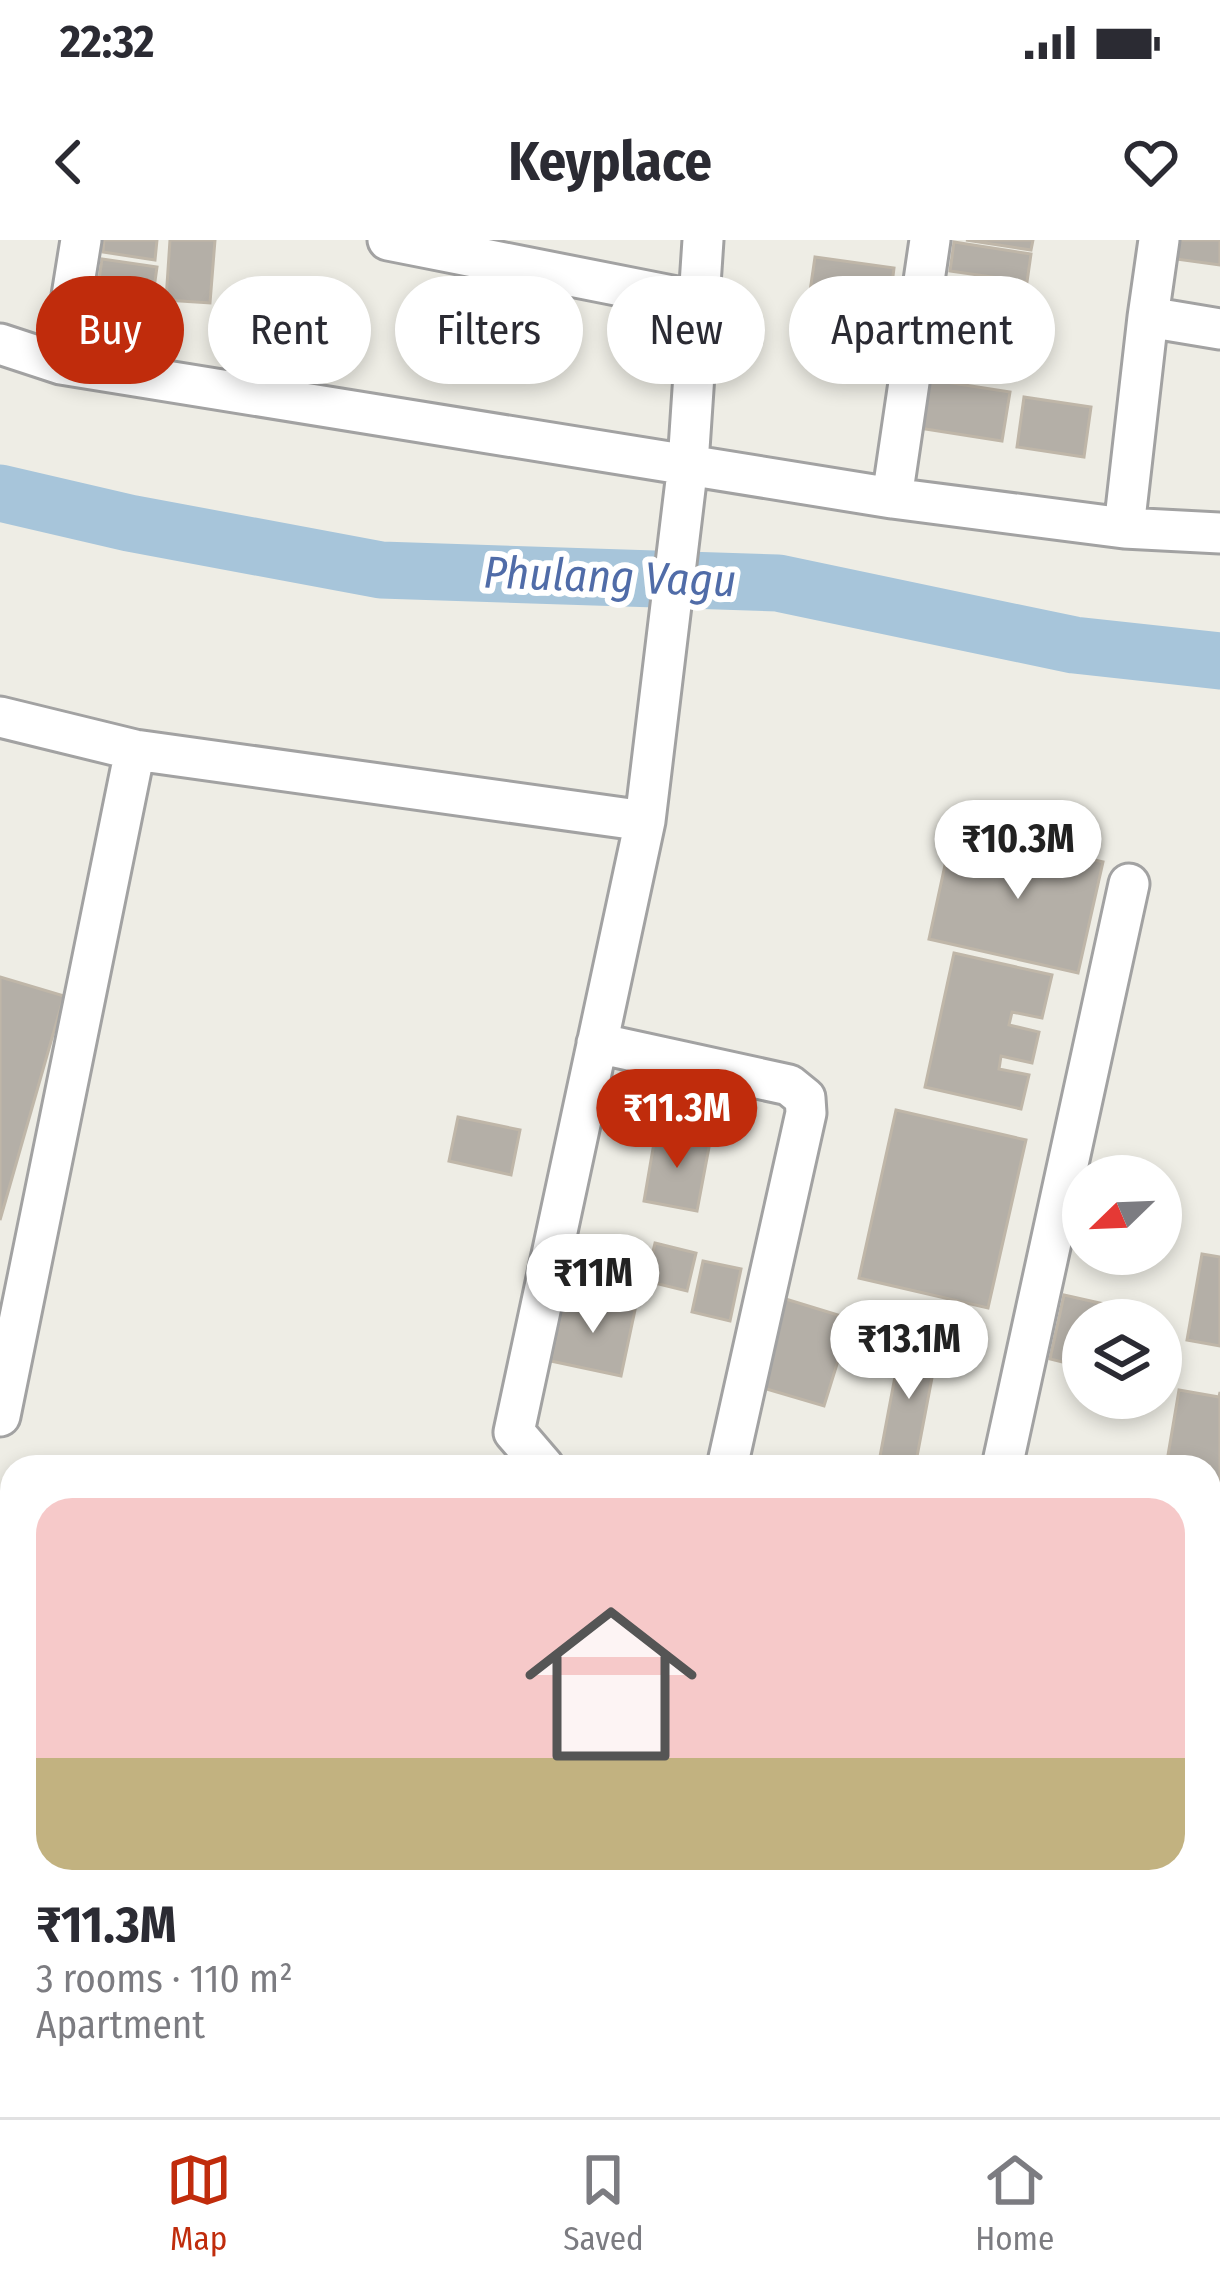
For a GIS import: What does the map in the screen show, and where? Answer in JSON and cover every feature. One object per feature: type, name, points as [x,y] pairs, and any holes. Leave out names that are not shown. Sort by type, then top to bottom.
[{"type":"street","points":[[76,276],[82,240]]},
{"type":"street","points":[[388,240],[607,283]]},
{"type":"street","points":[[699,276],[703,240]]},
{"type":"street","points":[[892,498],[930,240]]},
{"type":"street","points":[[1124,528],[1159,240]]},
{"type":"street","points":[[1148,317],[1220,328]]},
{"type":"street","points":[[0,344],[36,356]]},
{"type":"street","points":[[184,384],[892,498],[1124,528],[1220,533]]},
{"type":"street","points":[[534,1455],[514,1432],[645,821],[688,464],[692,384]]},
{"type":"street","points":[[0,717],[135,750],[645,821]]},
{"type":"street","points":[[0,1416],[135,750]]},
{"type":"street","points":[[1005,1455],[1129,884]]},
{"type":"street","points":[[597,1042],[789,1085],[805,1098],[806,1113],[730,1455]]},
{"type":"building","points":[[104,240],[157,240],[155,260],[103,252]]},
{"type":"building","points":[[170,240],[215,240],[208,303],[184,301],[184,276],[168,276]]},
{"type":"building","points":[[966,240],[1033,240],[1031,250]]},
{"type":"building","points":[[1171,240],[1220,240],[1220,265],[1169,258]]},
{"type":"building","points":[[954,242],[1031,254],[1028,276],[950,271]]},
{"type":"building","points":[[815,257],[894,268],[893,276],[812,276]]},
{"type":"building","points":[[102,259],[157,267],[156,276],[100,276]]},
{"type":"building","points":[[925,384],[1010,392],[1002,441],[919,428]]},
{"type":"building","points":[[1024,397],[1091,407],[1084,457],[1017,447]]},
{"type":"building","points":[[968,831],[1103,862],[1078,973],[929,939],[945,865],[960,869]]},
{"type":"building","points":[[954,953],[1052,975],[1042,1018],[1012,1012],[1009,1025],[1039,1032],[1032,1063],[1001,1056],[999,1069],[1029,1075],[1021,1109],[925,1087]]},
{"type":"building","points":[[0,977],[64,996],[0,1220]]},
{"type":"building","points":[[896,1110],[1026,1140],[988,1308],[859,1278]]},
{"type":"building","points":[[458,1117],[520,1130],[511,1175],[449,1161]]},
{"type":"building","points":[[656,1131],[710,1142],[697,1211],[644,1201]]},
{"type":"building","points":[[655,1243],[696,1253],[687,1291],[646,1281]]},
{"type":"building","points":[[1202,1254],[1220,1257],[1220,1346],[1187,1340]]},
{"type":"building","points":[[703,1261],[741,1269],[730,1321],[692,1312]]},
{"type":"building","points":[[565,1295],[635,1310],[621,1376],[551,1361]]},
{"type":"building","points":[[779,1297],[851,1319],[824,1406],[753,1385]]},
{"type":"building","points":[[1062,1304],[1062,1362],[1050,1359]]},
{"type":"building","points":[[903,1334],[939,1341],[917,1455],[880,1455]]},
{"type":"building","points":[[1182,1391],[1219,1397],[1220,1392],[1220,1455],[1168,1455],[1174,1419],[1182,1419]]},
{"type":"waterway","name":"Phulang Vagu","points":[[0,493],[129,523],[381,570],[778,583],[1074,645],[1220,661]]}]
